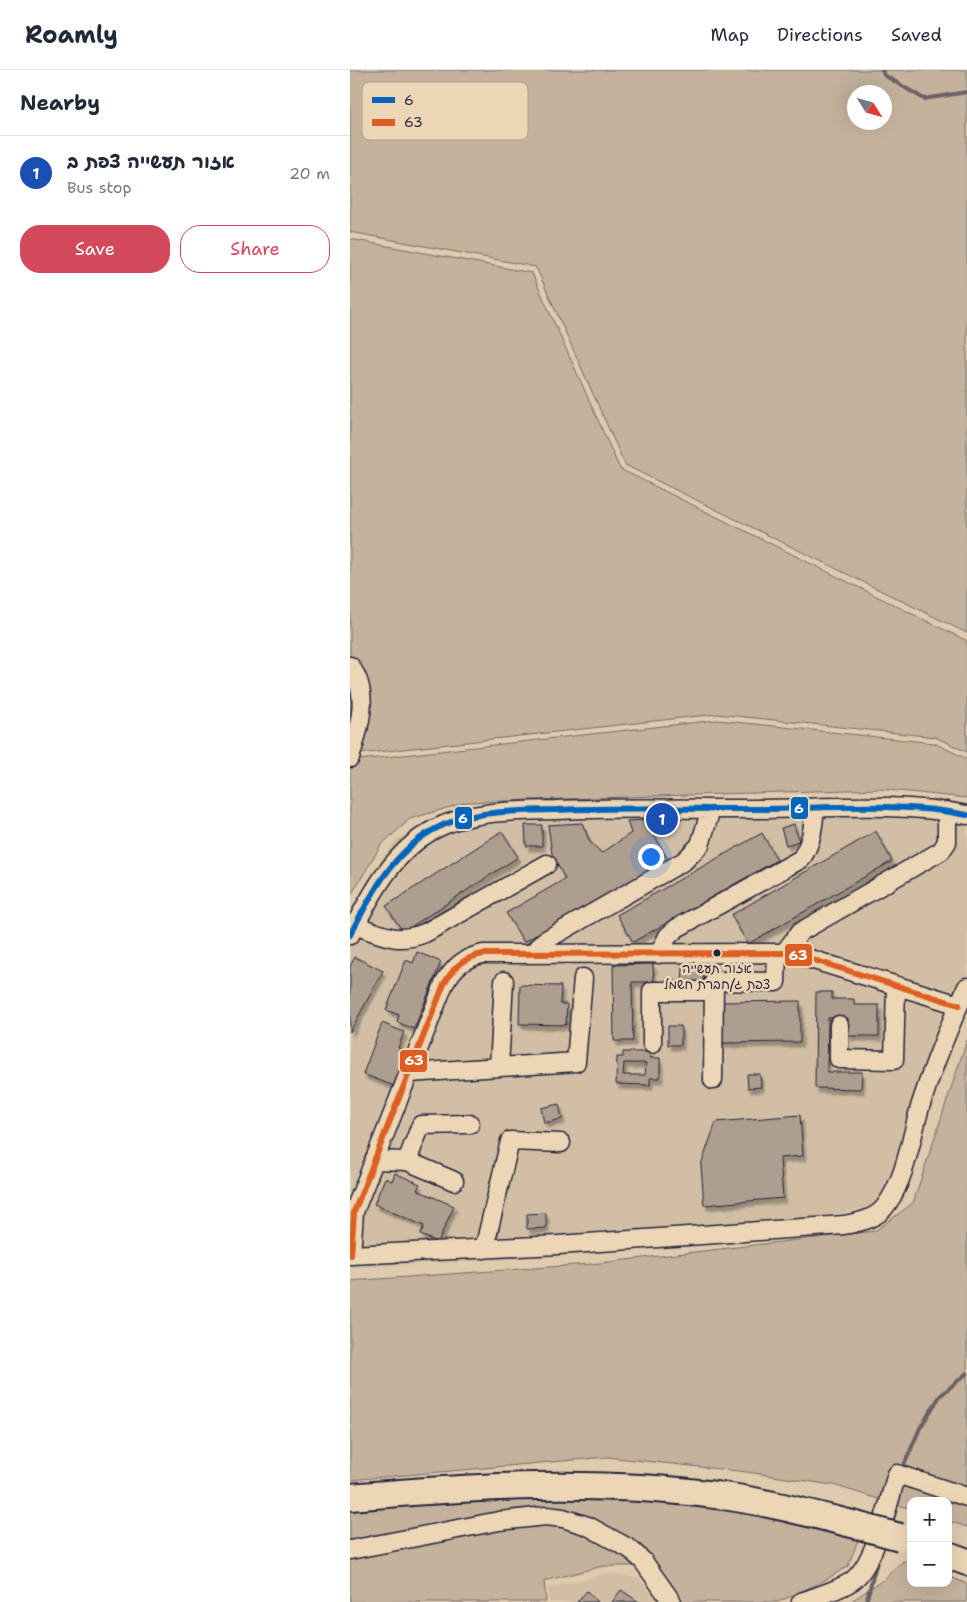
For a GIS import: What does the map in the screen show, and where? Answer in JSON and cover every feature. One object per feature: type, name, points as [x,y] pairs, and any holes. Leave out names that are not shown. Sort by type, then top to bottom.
[{"type":"highway","points":[[350,1497],[508,1486],[610,1486],[725,1496],[856,1525],[905,1539]]},
{"type":"highway","points":[[952,1556],[967,1562]]},
{"type":"street","points":[[350,666],[355,673],[362,695],[362,704],[361,721],[350,758]]},
{"type":"street","points":[[547,864],[425,933],[411,939],[395,940],[353,930],[395,860],[410,845],[453,821],[478,815],[514,811],[588,808],[849,807],[947,811],[967,815]]},
{"type":"street","points":[[659,954],[668,936],[677,928],[800,859],[808,850],[812,836],[815,808]]},
{"type":"street","points":[[532,954],[544,941],[684,861],[700,845],[711,809]]},
{"type":"street","points":[[713,1080],[714,981],[776,982],[780,953],[800,932],[941,851],[946,842],[947,811]]},
{"type":"street","points":[[959,1005],[896,987],[810,958],[780,953],[483,954],[470,956],[452,970],[374,1160],[354,1212],[351,1255],[484,1249],[844,1225],[863,1222],[877,1215],[887,1204],[898,1182],[920,1106],[967,987]]},
{"type":"street","points":[[409,1073],[576,1062],[583,978]]},
{"type":"street","points":[[499,1067],[504,981]]},
{"type":"street","points":[[839,1025],[839,1059],[894,1060],[896,987]]},
{"type":"street","points":[[652,1044],[652,991],[714,991]]},
{"type":"street","points":[[407,1161],[421,1125],[470,1124]]},
{"type":"street","points":[[484,1249],[510,1141],[561,1142]]},
{"type":"street","points":[[374,1160],[407,1161],[454,1181]]},
{"type":"street","points":[[801,1602],[840,1587],[861,1572],[874,1544],[897,1474],[967,1497]]},
{"type":"street","points":[[350,1550],[499,1521],[529,1517],[563,1518],[588,1526],[630,1548],[644,1562],[672,1602]]},
{"type":"shaded area","points":[[350,70],[967,70],[967,633],[625,465],[536,267],[350,232]]},
{"type":"shaded area","points":[[350,239],[532,273],[620,469],[967,641],[967,752],[935,737],[717,714],[350,755]]},
{"type":"shaded area","points":[[717,720],[934,743],[967,759],[967,798],[879,789],[467,802],[410,819],[381,845],[350,897],[350,761]]},
{"type":"shaded area","points":[[937,801],[967,805],[967,1000],[931,1090],[903,1203],[579,1255],[350,1268],[350,912],[378,864],[395,841],[421,826],[452,813],[524,802]]},
{"type":"shaded area","points":[[967,1040],[967,1527],[952,1522],[952,1497],[907,1497],[907,1508],[833,1485],[747,1472],[607,1457],[350,1480],[350,1281],[591,1264],[875,1231],[913,1203]]},
{"type":"shaded area","points":[[610,1494],[750,1512],[858,1540],[848,1566],[822,1582],[778,1602],[681,1602],[635,1543],[591,1519],[350,1542],[350,1505]]},
{"type":"shaded area","points":[[545,1524],[571,1529],[595,1538],[617,1550],[638,1566],[603,1566],[544,1581],[546,1602],[350,1602],[350,1557],[500,1528]]},
{"type":"shaded area","points":[[903,1561],[907,1562],[907,1587],[952,1587],[952,1578],[967,1584],[967,1602],[850,1602],[883,1580]]},
{"type":"shaded area","points":[[609,1573],[639,1578],[658,1602],[549,1602],[547,1588]]},
{"type":"building","points":[[646,820],[668,860],[524,942],[506,913],[565,879],[552,854],[548,825],[582,823],[590,842],[602,853],[631,833],[627,821]]},
{"type":"building","points":[[794,824],[799,841],[786,845],[781,828]]},
{"type":"building","points":[[525,825],[542,825],[542,846],[526,846]]},
{"type":"building","points":[[502,831],[518,857],[403,932],[386,906]]},
{"type":"building","points":[[876,831],[892,861],[748,944],[731,915]]},
{"type":"building","points":[[762,833],[777,860],[633,942],[617,915]]},
{"type":"building","points":[[417,952],[441,962],[414,1029],[397,1022],[399,1015],[386,1010],[406,960],[413,963]]},
{"type":"building","points":[[355,957],[383,971],[350,1032],[350,966]]},
{"type":"building","points":[[653,964],[654,982],[632,982],[633,1041],[614,1041],[613,965]]},
{"type":"building","points":[[683,968],[703,969],[703,984],[682,983]]},
{"type":"building","points":[[520,985],[561,986],[560,1004],[567,1004],[566,1025],[519,1024]]},
{"type":"building","points":[[816,992],[832,992],[832,999],[854,999],[854,1005],[879,1005],[879,1036],[848,1036],[848,1018],[828,1018],[827,1072],[862,1072],[861,1089],[815,1088]]},
{"type":"building","points":[[800,1001],[800,1042],[720,1043],[720,1002]]},
{"type":"building","points":[[382,1023],[404,1032],[398,1048],[407,1051],[394,1086],[363,1074]]},
{"type":"building","points":[[668,1026],[681,1026],[681,1045],[668,1045]]},
{"type":"building","points":[[623,1052],[650,1052],[650,1058],[660,1058],[660,1078],[650,1078],[650,1085],[616,1084],[617,1057],[623,1057]],"holes":[[[624,1063],[646,1063],[645,1075],[623,1075]]]},
{"type":"building","points":[[747,1074],[760,1074],[761,1087],[748,1088]]},
{"type":"building","points":[[559,1104],[562,1119],[544,1123],[541,1108]]},
{"type":"building","points":[[800,1115],[803,1156],[780,1158],[783,1198],[704,1205],[701,1165],[716,1122]]},
{"type":"building","points":[[395,1173],[420,1184],[417,1190],[454,1206],[438,1242],[420,1235],[424,1226],[374,1204],[385,1178],[392,1181]]},
{"type":"building","points":[[546,1213],[546,1228],[527,1229],[527,1214]]},
{"type":"building","points":[[621,1590],[639,1602],[612,1602]]},
{"type":"building","points":[[587,1591],[597,1602],[577,1602]]},
{"type":"waterway","points":[[882,70],[884,75],[924,99],[967,92]]},
{"type":"waterway","points":[[902,1470],[920,1428],[940,1396],[967,1373]]},
{"type":"waterway","points":[[866,1602],[878,1558]]},
{"type":"transit line","name":"6","points":[[350,935],[384,876],[406,850],[419,839],[447,823],[477,815],[508,811],[579,809],[858,807],[913,808],[967,815]]},
{"type":"transit line","name":"63","points":[[351,1255],[354,1212],[444,984],[455,968],[470,958],[483,954],[791,953],[959,1005]]},
{"type":"place","name":"אזור תעשייה צפת ב","points":[[662,819]]},
{"type":"place","name":"אזור תעשייה צפת ג/חברת חשמל","points":[[717,953]]}]
